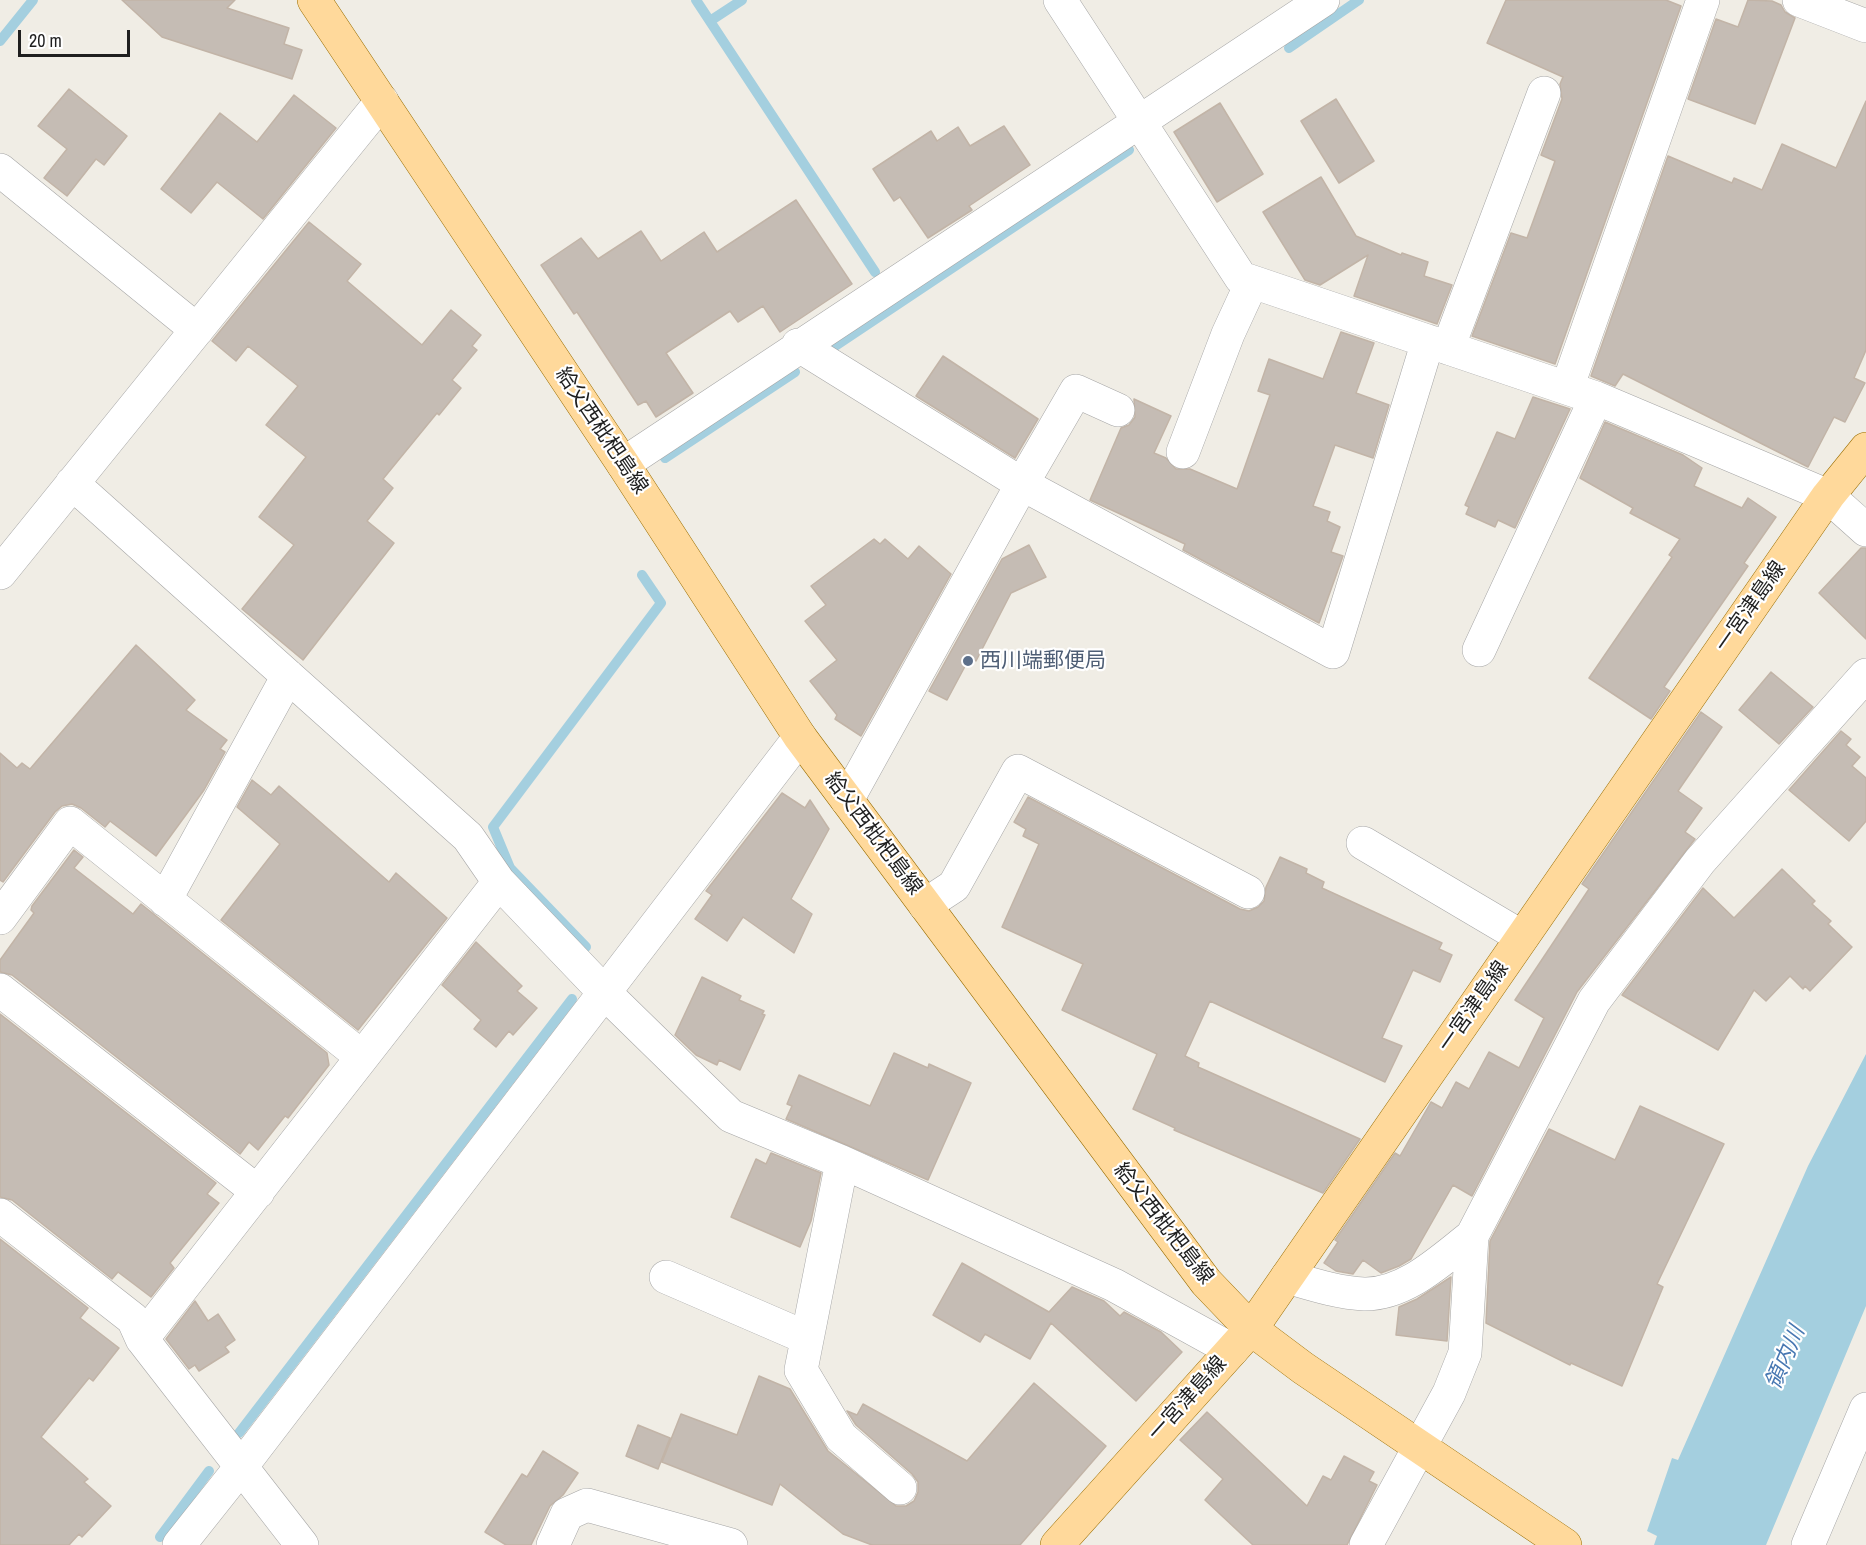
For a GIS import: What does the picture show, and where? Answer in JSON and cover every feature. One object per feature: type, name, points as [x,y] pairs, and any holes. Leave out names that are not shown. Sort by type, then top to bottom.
[{"type":"main road","name":"給父西枇杷島線","points":[[314,0],[623,464],[800,736],[1198,1273],[1241,1340],[1421,1448],[1565,1545]]},
{"type":"main road","name":"一宮津島線","points":[[1057,1545],[1241,1340],[1828,496],[1866,449]]},
{"type":"street","points":[[1060,0],[1241,278],[1582,393],[1828,496],[1866,530]]},
{"type":"street","points":[[623,464],[798,345],[1323,0]]},
{"type":"street","points":[[1479,650],[1582,393],[1703,0]]},
{"type":"street","points":[[1798,0],[1866,26]]},
{"type":"street","points":[[798,345],[1022,484],[1333,652],[1438,344],[1544,93]]},
{"type":"street","points":[[0,573],[382,101]]},
{"type":"street","points":[[0,170],[197,330]]},
{"type":"street","points":[[1183,452],[1228,334],[1252,282]]},
{"type":"street","points":[[847,800],[1076,391],[1118,410]]},
{"type":"street","points":[[72,483],[468,837],[499,882],[605,993],[731,1116],[842,1162],[1241,1340]]},
{"type":"street","points":[[1366,1545],[1421,1448],[1449,1393],[1465,1353],[1472,1236],[1594,1001],[1700,861],[1866,675]]},
{"type":"street","points":[[165,900],[288,676]]},
{"type":"street","points":[[178,1545],[241,1467],[800,736]]},
{"type":"street","points":[[925,905],[954,885],[1018,771],[1248,892]]},
{"type":"street","points":[[0,918],[70,823],[362,1057]]},
{"type":"street","points":[[1363,843],[1522,937]]},
{"type":"street","points":[[142,1339],[499,882]]},
{"type":"street","points":[[0,990],[258,1192]]},
{"type":"street","points":[[842,1162],[801,1370],[841,1437],[900,1488]]},
{"type":"street","points":[[0,1215],[133,1320],[142,1339],[302,1545]]},
{"type":"street","points":[[1287,1277],[1365,1294],[1400,1286],[1428,1271],[1472,1236]]},
{"type":"street","points":[[666,1277],[807,1338]]},
{"type":"street","points":[[1808,1545],[1866,1409]]},
{"type":"street","points":[[553,1545],[567,1514],[587,1505],[731,1545]]},
{"type":"water","name":"領内川","points":[[1866,1054],[1866,1306],[1766,1545],[1654,1545],[1657,1536],[1647,1531],[1672,1458],[1678,1460],[1808,1166]]},
{"type":"building","points":[[122,0],[235,0],[227,8],[289,28],[284,44],[302,50],[292,79],[162,37]]},
{"type":"building","points":[[1506,0],[1666,0],[1681,6],[1555,364],[1472,336],[1511,233],[1527,238],[1555,161],[1541,155],[1562,99],[1560,84],[1563,77],[1487,43]]},
{"type":"building","points":[[1748,0],[1772,1],[1781,5],[1785,12],[1795,18],[1755,124],[1688,99],[1716,19],[1738,27]]},
{"type":"building","points":[[69,89],[127,136],[104,165],[96,159],[67,196],[44,178],[67,149],[38,126]]},
{"type":"building","points":[[294,95],[336,128],[263,219],[217,182],[191,213],[161,189],[220,113],[257,142]]},
{"type":"building","points":[[1336,99],[1374,161],[1339,183],[1301,121]]},
{"type":"building","points":[[1866,101],[1866,350],[1854,378],[1865,383],[1845,422],[1834,417],[1808,467],[1623,374],[1615,386],[1591,376],[1668,156],[1732,183],[1734,178],[1762,190],[1782,144],[1836,168]]},
{"type":"building","points":[[1220,103],[1263,174],[1217,202],[1174,132]]},
{"type":"building","points":[[1004,126],[1030,165],[969,206],[972,210],[928,238],[900,197],[894,201],[873,169],[931,131],[937,141],[958,127],[970,146]]},
{"type":"building","points":[[1321,177],[1356,236],[1401,255],[1402,253],[1428,262],[1424,276],[1452,285],[1437,324],[1354,296],[1368,255],[1320,285],[1305,280],[1263,212]]},
{"type":"building","points":[[796,200],[852,284],[780,332],[763,306],[738,322],[730,311],[666,353],[693,393],[656,417],[646,401],[638,405],[577,312],[574,314],[541,265],[581,238],[598,259],[641,231],[661,261],[704,232],[717,252]]},
{"type":"building","points":[[309,222],[361,264],[347,281],[422,345],[451,310],[481,335],[472,346],[477,350],[452,380],[461,388],[439,415],[437,413],[383,479],[393,488],[367,521],[394,543],[303,660],[242,609],[294,545],[259,517],[306,457],[266,425],[298,386],[248,346],[236,361],[212,341]]},
{"type":"building","points":[[1341,332],[1374,343],[1356,393],[1389,405],[1373,458],[1335,445],[1313,506],[1330,512],[1327,521],[1340,527],[1331,552],[1343,556],[1319,623],[1183,550],[1185,544],[1090,500],[1121,428],[1129,425],[1135,417],[1134,399],[1171,416],[1154,453],[1166,458],[1176,469],[1190,469],[1237,489],[1270,395],[1258,391],[1269,359],[1323,379]]},
{"type":"building","points":[[943,356],[1038,419],[1015,458],[916,396]]},
{"type":"building","points":[[1533,397],[1570,409],[1515,528],[1498,520],[1495,527],[1466,514],[1469,507],[1465,505],[1497,432],[1515,439]]},
{"type":"building","points":[[1605,422],[1683,455],[1702,468],[1694,486],[1742,508],[1748,498],[1776,517],[1744,563],[1748,566],[1664,687],[1670,691],[1651,719],[1589,678],[1672,557],[1669,555],[1680,539],[1630,513],[1633,508],[1580,478]]},
{"type":"building","points":[[874,539],[880,544],[885,539],[908,559],[919,546],[951,574],[861,736],[835,719],[837,715],[810,681],[837,660],[805,621],[826,605],[811,586]]},
{"type":"building","points":[[1029,545],[1046,577],[1011,593],[976,661],[970,657],[947,700],[929,691],[1002,559]]},
{"type":"building","points":[[1861,548],[1866,548],[1866,639],[1819,593]]},
{"type":"building","points":[[136,645],[195,700],[186,710],[227,740],[220,749],[225,752],[204,790],[156,856],[110,821],[105,827],[81,808],[72,804],[62,806],[55,812],[3,882],[0,880],[0,753],[17,768],[22,763],[30,769]]},
{"type":"building","points":[[1771,672],[1813,707],[1779,744],[1739,710]]},
{"type":"building","points":[[1701,712],[1722,727],[1678,791],[1702,808],[1685,832],[1695,839],[1577,992],[1472,1196],[1453,1185],[1411,1259],[1399,1266],[1381,1273],[1363,1260],[1353,1274],[1336,1271],[1324,1263],[1338,1242],[1335,1240],[1395,1153],[1400,1156],[1431,1102],[1442,1108],[1456,1082],[1469,1089],[1489,1052],[1519,1068],[1544,1018],[1515,1000],[1589,889],[1582,884]]},
{"type":"building","points":[[1841,731],[1851,739],[1846,745],[1860,757],[1852,766],[1866,778],[1866,821],[1849,841],[1789,790]]},
{"type":"building","points":[[252,780],[271,795],[279,786],[389,882],[396,873],[447,918],[358,1030],[221,920],[280,844],[237,807]]},
{"type":"building","points":[[782,793],[805,808],[810,800],[829,829],[791,899],[812,914],[794,953],[743,917],[727,941],[695,919],[712,895],[706,891]]},
{"type":"building","points":[[1028,797],[1240,909],[1249,911],[1264,901],[1266,887],[1280,857],[1307,869],[1306,873],[1324,882],[1322,888],[1442,943],[1439,949],[1452,955],[1440,982],[1413,970],[1382,1038],[1402,1046],[1385,1082],[1210,1001],[1185,1056],[1199,1063],[1198,1067],[1360,1139],[1323,1193],[1174,1130],[1175,1128],[1133,1109],[1157,1054],[1062,1010],[1083,964],[1002,927],[1039,844],[1023,836],[1026,829],[1014,822]]},
{"type":"building","points":[[74,850],[83,857],[74,868],[133,914],[141,904],[327,1053],[329,1065],[288,1118],[285,1116],[258,1150],[249,1142],[240,1154],[12,975],[0,972],[0,960],[34,913],[31,910],[32,906]]},
{"type":"building","points":[[1782,869],[1815,901],[1812,904],[1831,921],[1828,924],[1852,947],[1810,991],[1805,986],[1803,989],[1790,976],[1766,1001],[1754,990],[1718,1050],[1622,995],[1703,888],[1734,918]]},
{"type":"building","points":[[476,942],[522,986],[517,991],[537,1008],[513,1035],[509,1031],[496,1047],[474,1029],[481,1020],[442,985]]},
{"type":"building","points":[[702,977],[741,996],[739,1000],[764,1011],[762,1014],[765,1015],[740,1070],[719,1060],[717,1065],[696,1055],[675,1035]]},
{"type":"building","points":[[0,1014],[216,1183],[207,1194],[219,1203],[170,1263],[174,1268],[151,1297],[118,1272],[112,1279],[12,1200],[0,1197]]},
{"type":"building","points":[[894,1053],[928,1068],[929,1064],[971,1083],[928,1180],[786,1119],[792,1106],[787,1104],[799,1075],[870,1106]]},
{"type":"building","points":[[1640,1106],[1724,1144],[1657,1284],[1663,1287],[1622,1386],[1571,1363],[1570,1365],[1486,1323],[1490,1241],[1549,1129],[1615,1160]]},
{"type":"building","points":[[771,1153],[821,1173],[811,1221],[800,1247],[731,1217],[756,1159],[766,1164]]},
{"type":"building","points":[[0,1239],[88,1308],[80,1318],[119,1348],[93,1381],[89,1378],[41,1437],[88,1479],[84,1482],[111,1506],[82,1537],[79,1534],[69,1545],[0,1545]]},
{"type":"building","points":[[962,1263],[1049,1312],[1072,1287],[1104,1301],[1120,1316],[1124,1312],[1161,1332],[1182,1352],[1136,1401],[1051,1323],[1030,1359],[985,1334],[980,1342],[933,1315]]},
{"type":"building","points":[[1451,1277],[1447,1341],[1396,1335],[1399,1307],[1417,1299]]},
{"type":"building","points":[[195,1301],[208,1321],[218,1314],[235,1340],[225,1347],[229,1352],[199,1371],[195,1365],[189,1369],[166,1339]]},
{"type":"building","points":[[759,1376],[790,1389],[828,1451],[896,1506],[906,1506],[914,1501],[918,1492],[918,1482],[912,1474],[856,1425],[847,1411],[857,1415],[863,1404],[967,1461],[1034,1383],[1106,1446],[1020,1545],[872,1545],[843,1534],[780,1484],[772,1505],[662,1462],[681,1414],[737,1435]]},
{"type":"building","points":[[1207,1412],[1307,1506],[1323,1476],[1331,1480],[1344,1456],[1374,1472],[1369,1481],[1377,1485],[1347,1545],[1253,1545],[1205,1500],[1223,1479],[1180,1440]]},
{"type":"building","points":[[638,1425],[670,1438],[658,1469],[626,1456]]},
{"type":"building","points":[[543,1451],[578,1473],[563,1495],[550,1506],[531,1545],[506,1545],[485,1532],[522,1474],[527,1477]]},
{"type":"waterway","points":[[0,41],[33,0]]},
{"type":"waterway","points":[[696,0],[875,272]]},
{"type":"waterway","points":[[710,21],[742,0]]},
{"type":"waterway","points":[[1289,48],[1359,0]]},
{"type":"waterway","points":[[835,346],[1129,150]]},
{"type":"waterway","points":[[665,458],[795,372]]},
{"type":"waterway","points":[[586,947],[510,868],[493,827],[661,603],[642,575]]},
{"type":"waterway","points":[[239,1433],[572,999]]},
{"type":"waterway","points":[[160,1537],[209,1471]]},
{"type":"place","name":"西川端郵便局","points":[[968,661]]}]
